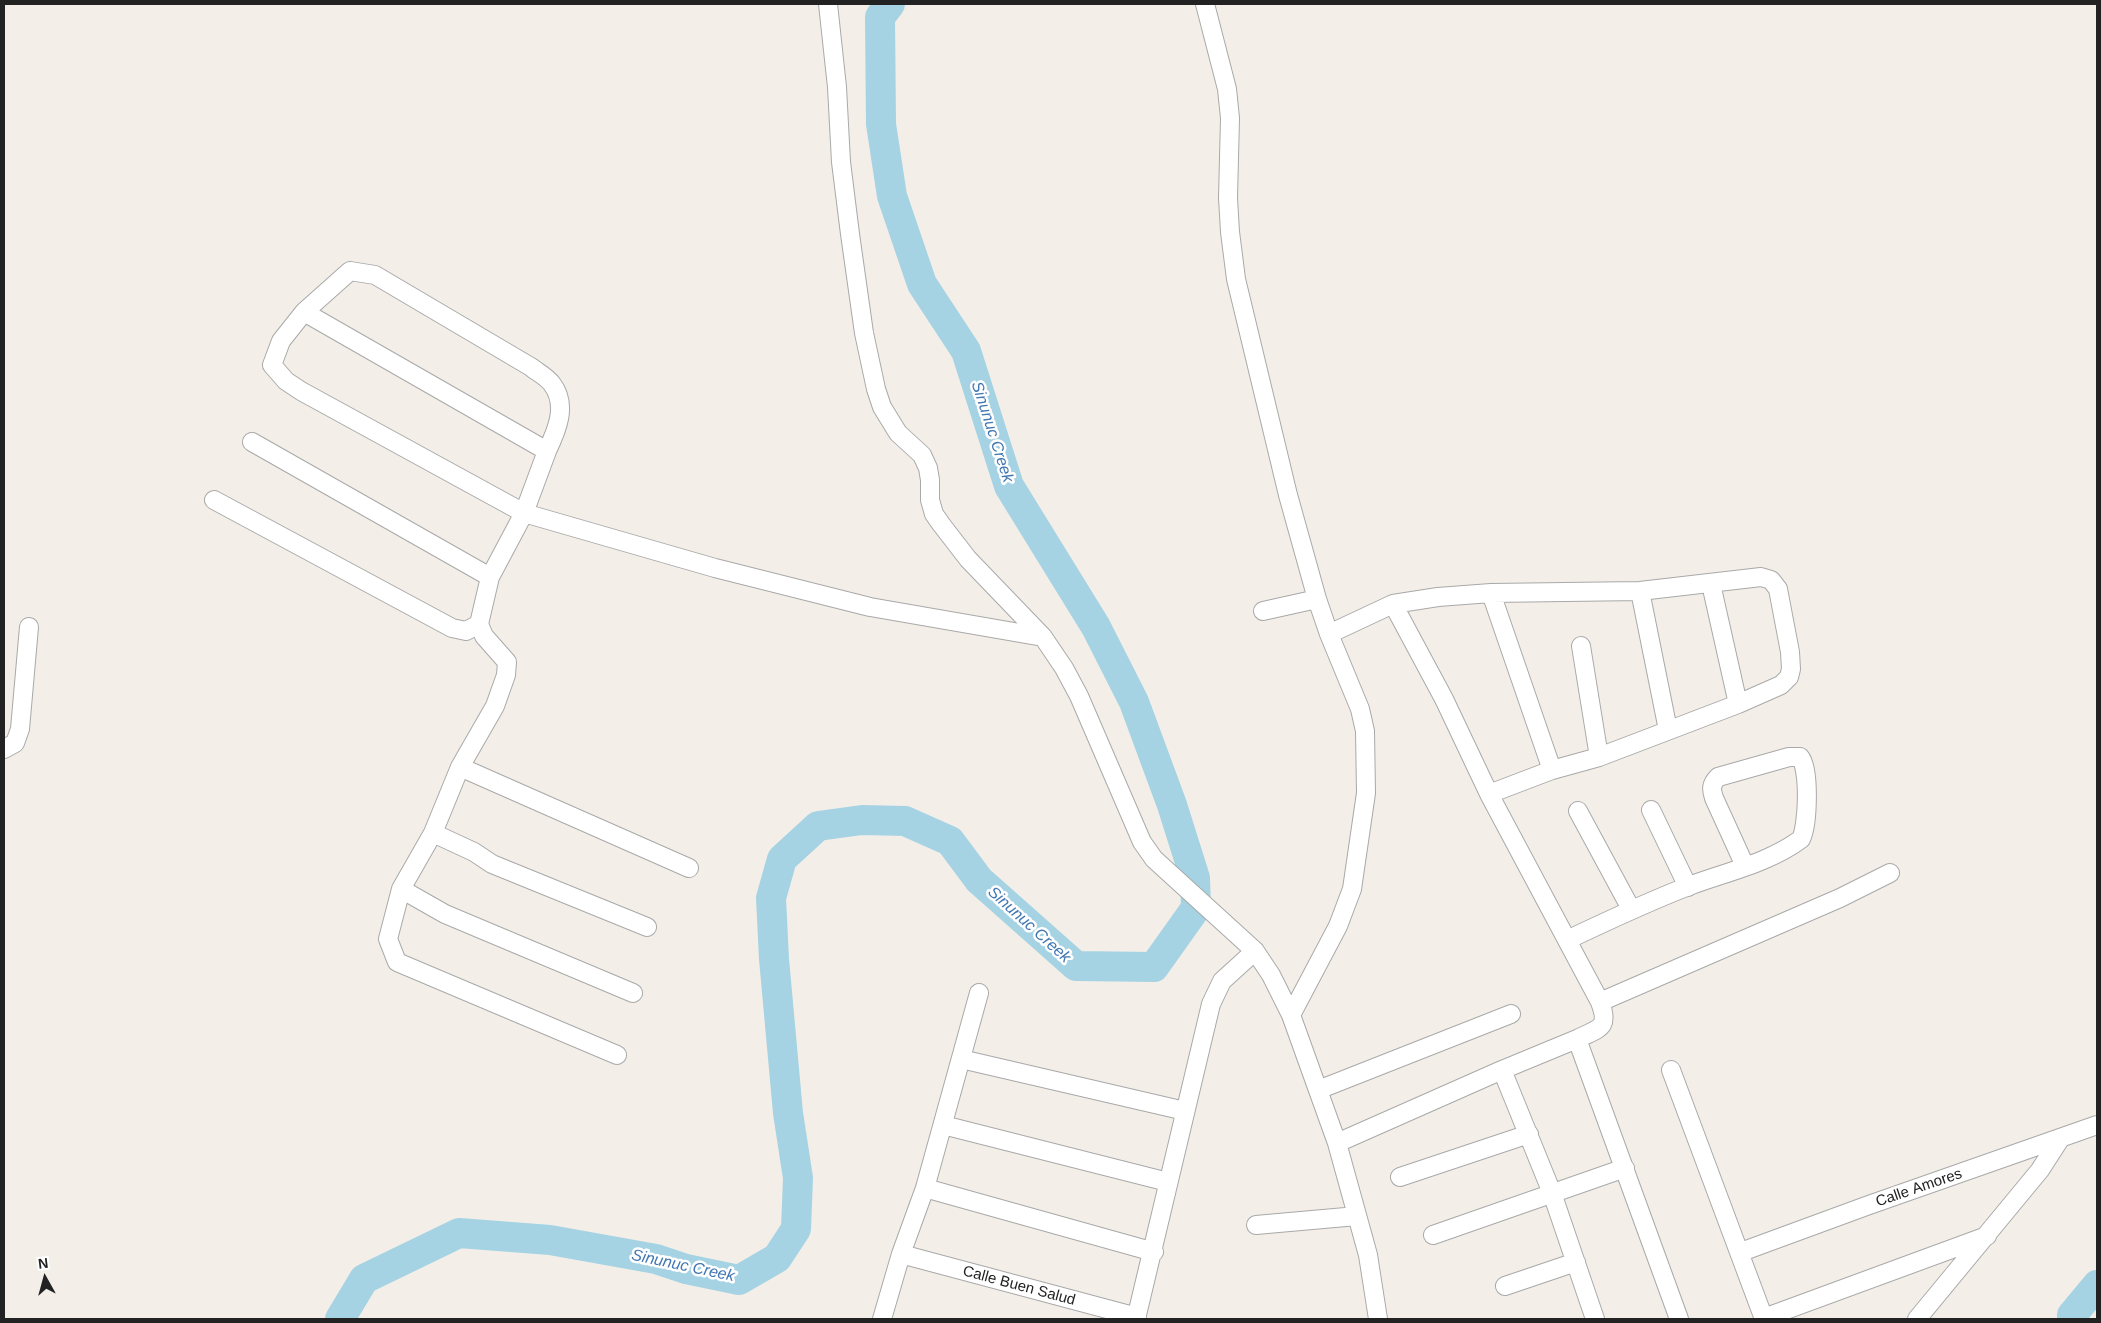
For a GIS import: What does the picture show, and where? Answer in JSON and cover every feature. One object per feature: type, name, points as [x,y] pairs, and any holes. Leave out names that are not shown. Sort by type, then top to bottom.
[{"type":"street","points":[[828,4],[849,225],[864,333],[876,389],[882,407],[898,433],[922,455],[929,474],[930,500],[934,514],[968,559],[1043,637],[1064,668],[1079,696],[1142,842],[1154,859],[1255,951],[1271,975],[1291,1015],[1337,1143],[1368,1255],[1378,1319]]},
{"type":"street","points":[[1205,4],[1227,89],[1230,118],[1227,172],[1228,206],[1236,279],[1288,495],[1317,599],[1329,634],[1360,709],[1365,731],[1366,793],[1352,889],[1338,926],[1291,1015]]},
{"type":"street","points":[[617,1056],[398,962],[388,939],[401,889],[433,833],[460,767],[494,706],[506,675],[507,662],[484,636],[479,624],[490,577],[524,513],[547,451],[556,433],[560,414],[560,396],[551,382],[530,367],[375,274],[350,271],[304,312],[281,341],[272,365],[286,381],[524,513],[715,568],[870,606],[1043,637]]},
{"type":"street","points":[[304,312],[547,451]]},
{"type":"street","points":[[252,442],[490,577]]},
{"type":"street","points":[[214,500],[452,628],[466,631],[479,624]]},
{"type":"street","points":[[1329,634],[1393,604],[1438,597],[1491,593],[1640,591],[1761,577],[1771,580],[1778,589],[1790,652],[1791,668],[1789,677],[1781,685],[1738,704],[1599,757],[1552,770],[1489,794]]},
{"type":"street","points":[[1711,584],[1738,704]]},
{"type":"street","points":[[1640,591],[1668,730]]},
{"type":"street","points":[[1491,593],[1552,770]]},
{"type":"street","points":[[1263,611],[1317,599]]},
{"type":"street","points":[[1337,1143],[1577,1039],[1604,1022],[1605,1016],[1600,1002],[1489,794],[1444,699],[1393,604]]},
{"type":"street","points":[[4,749],[15,743],[20,729],[29,627]]},
{"type":"street","points":[[1581,646],[1599,757]]},
{"type":"street","points":[[1567,940],[1632,910],[1688,887],[1745,866],[1775,854],[1801,839],[1806,825],[1806,796],[1805,766],[1800,757],[1789,757],[1718,777],[1714,781],[1712,786],[1714,798],[1745,866]]},
{"type":"street","points":[[460,767],[689,868]]},
{"type":"street","points":[[1651,810],[1688,887]]},
{"type":"street","points":[[1578,811],[1632,910]]},
{"type":"street","points":[[433,833],[474,852],[492,864],[532,882],[647,928]]},
{"type":"street","points":[[1600,1002],[1840,898],[1890,873]]},
{"type":"street","points":[[401,889],[445,914],[632,993]]},
{"type":"street","points":[[1136,1318],[1154,1252],[1168,1182],[1211,1004],[1222,982],[1255,951]]},
{"type":"street","points":[[887,1318],[901,1254],[925,1188],[979,993]]},
{"type":"street","points":[[1318,1090],[1511,1014]]},
{"type":"street","points":[[1577,1039],[1679,1319]]},
{"type":"street","points":[[960,1059],[1185,1111]]},
{"type":"street","points":[[1502,1070],[1552,1193],[1596,1319]]},
{"type":"street","points":[[1671,1070],[1764,1318],[1987,1236]]},
{"type":"street","points":[[943,1124],[1168,1182]]},
{"type":"street","name":"Calle Amores","points":[[1740,1252],[2097,1125]]},
{"type":"street","points":[[1400,1177],[1529,1134]]},
{"type":"street","points":[[1917,1319],[2040,1170],[2060,1139]]},
{"type":"street","points":[[1433,1235],[1625,1168]]},
{"type":"street","points":[[925,1188],[1154,1252]]},
{"type":"street","points":[[1256,1225],[1356,1216]]},
{"type":"street","name":"Calle Buen Salud","points":[[901,1254],[1136,1318]]},
{"type":"street","points":[[1505,1286],[1576,1262]]},
{"type":"waterway","name":"Sinunuc Creek","points":[[340,1319],[364,1279],[459,1233],[550,1240],[656,1259],[686,1269],[739,1280],[777,1258],[796,1229],[798,1178],[788,1113],[774,959],[771,898],[782,859],[818,826],[862,820],[905,821],[950,841],[979,880],[1076,966],[1154,967],[1196,908],[1195,878],[1172,805],[1134,702],[1096,627],[1009,486],[966,351],[922,284],[892,196],[881,124],[880,17],[890,4]]},
{"type":"waterway","points":[[2072,1319],[2072,1315],[2097,1285]]}]
